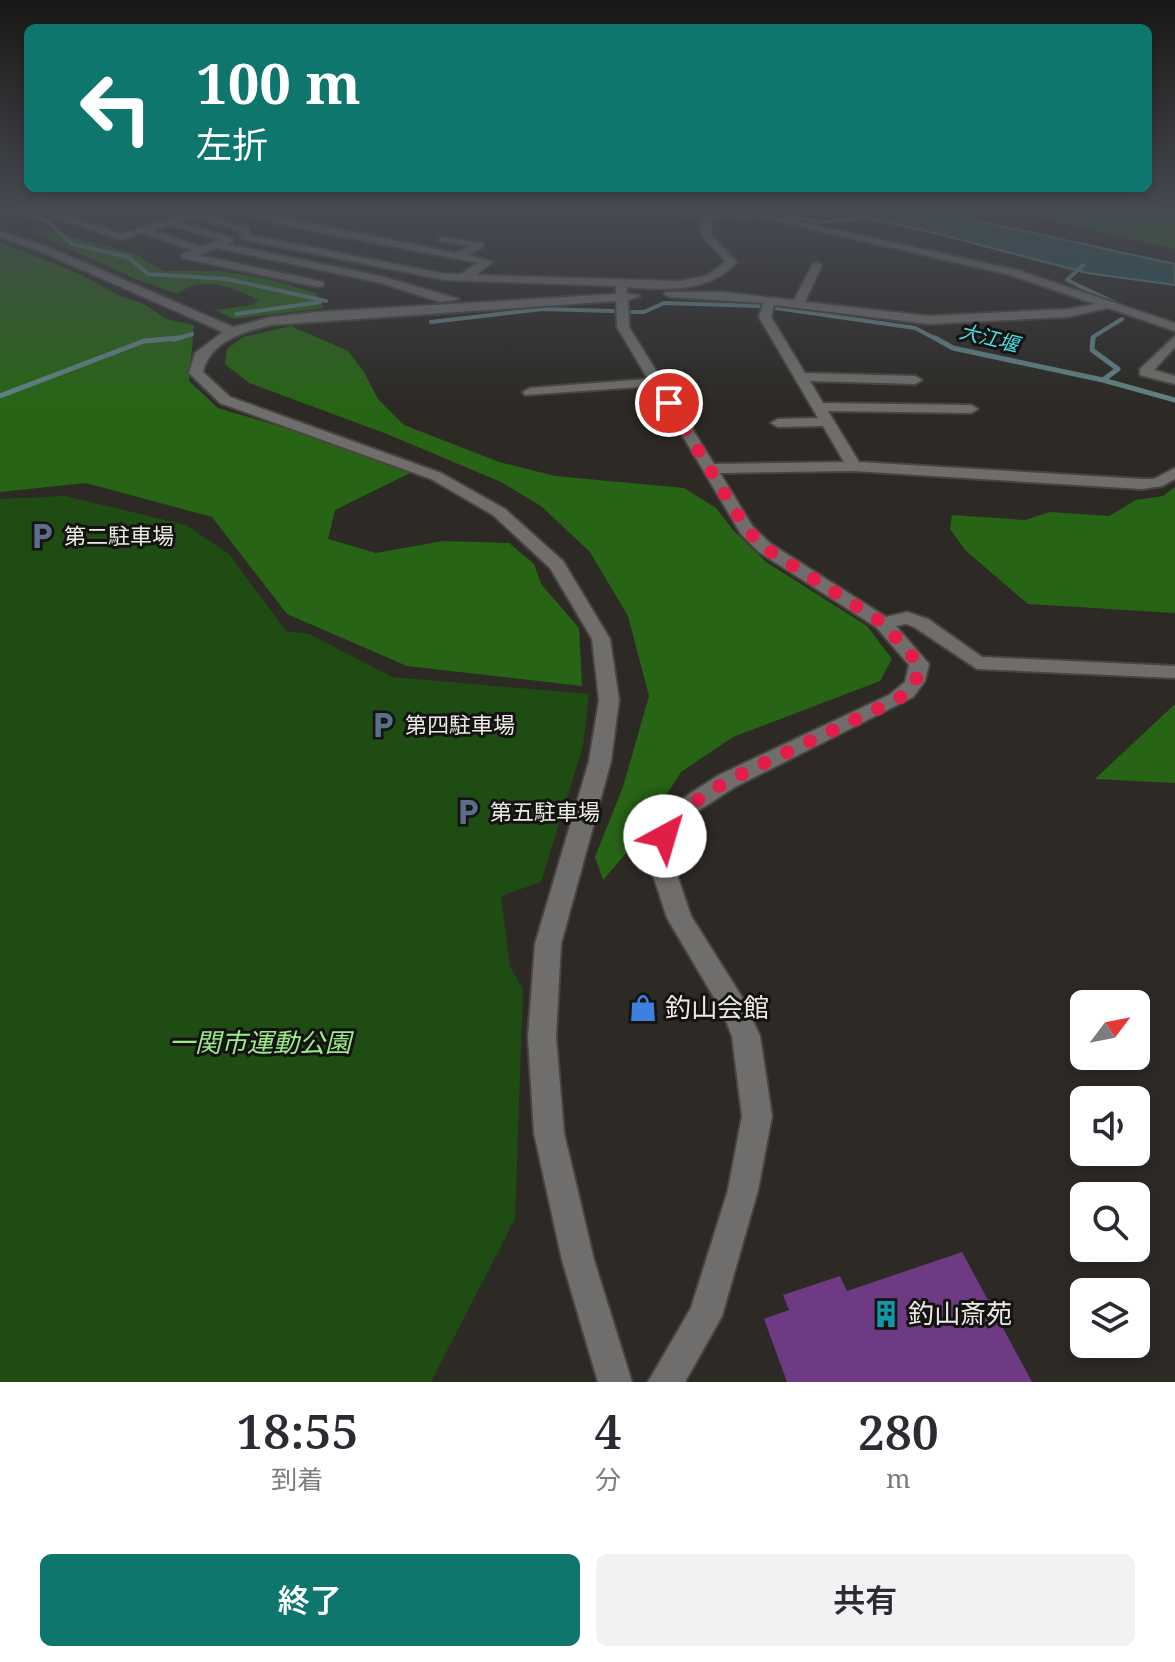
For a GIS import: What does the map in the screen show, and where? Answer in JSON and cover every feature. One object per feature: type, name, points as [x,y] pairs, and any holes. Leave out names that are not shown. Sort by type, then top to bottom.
[{"type":"street","points":[[100,273],[232,331]]},
{"type":"street","points":[[270,273],[319,284]]},
{"type":"street","points":[[353,273],[384,280],[440,299],[471,300],[477,306]]},
{"type":"street","points":[[384,280],[398,273]]},
{"type":"street","points":[[431,273],[621,290],[722,295],[929,320],[1054,314],[1106,305]]},
{"type":"street","points":[[463,278],[470,273]]},
{"type":"street","points":[[615,1382],[578,1260],[549,1133],[542,1037],[548,944],[602,746],[609,700],[601,639],[557,565],[499,512],[436,476],[225,400],[196,373],[200,356],[232,331],[271,321],[477,306],[669,287],[714,273]]},
{"type":"street","points":[[798,304],[813,273]]},
{"type":"street","points":[[1017,273],[1175,327]]},
{"type":"street","points":[[621,290],[623,327],[747,530],[765,548],[883,623],[919,664],[918,678],[911,690],[727,781],[682,810],[665,836],[661,863],[679,918],[733,1005],[746,1036],[757,1116],[743,1190],[705,1316],[665,1382]]},
{"type":"street","points":[[770,300],[765,317],[854,466]]},
{"type":"street","points":[[1175,340],[1145,372],[1175,380]]},
{"type":"street","points":[[801,377],[915,380]]},
{"type":"street","points":[[530,392],[656,382]]},
{"type":"street","points":[[819,407],[971,409]]},
{"type":"street","points":[[778,423],[828,422]]},
{"type":"street","points":[[709,469],[854,466],[1142,484],[1157,483],[1175,473]]},
{"type":"street","points":[[883,623],[907,618],[921,623],[977,663],[1175,672]]},
{"type":"green space","points":[[0,273],[79,273],[120,296],[144,304],[166,319],[194,325],[189,381],[218,408],[316,437],[412,472],[335,510],[328,539],[376,553],[443,541],[509,543],[534,564],[541,584],[579,628],[582,686],[407,666],[287,614],[212,517],[86,483],[0,492]]},
{"type":"green space","points":[[123,273],[235,273],[316,293],[324,308],[233,319],[216,310],[253,305],[258,300],[239,291],[207,284],[187,288],[178,294]]},
{"type":"green space","points":[[291,326],[348,351],[364,372],[378,399],[404,425],[499,462],[555,476],[684,488],[716,508],[733,530],[766,562],[867,626],[892,659],[880,681],[733,737],[681,772],[635,843],[603,880],[595,857],[623,787],[649,696],[628,616],[590,552],[541,506],[501,482],[387,434],[249,383],[225,364],[227,349],[243,337]]},
{"type":"green space","points":[[1175,487],[1175,613],[1028,604],[965,550],[950,529],[952,515],[1025,520],[1050,512],[1109,516],[1136,500],[1163,496]]},
{"type":"green space","name":"一関市運動公園","points":[[65,496],[186,525],[229,554],[286,631],[309,634],[392,677],[589,694],[583,746],[541,882],[501,896],[510,966],[523,990],[515,1219],[431,1382],[0,1382],[0,499]]},
{"type":"green space","points":[[1175,704],[1175,783],[1095,779]]},
{"type":"water","points":[[1091,273],[1175,273],[1175,285]]},
{"type":"building","name":"釣山斎苑","points":[[962,1252],[1032,1382],[787,1382],[764,1319],[789,1310],[783,1295],[840,1276],[847,1291]]},
{"type":"waterway","name":"大江堰","points":[[147,273],[227,279],[326,301]]},
{"type":"waterway","name":"大江堰","points":[[1074,273],[1067,280],[1120,305]]},
{"type":"waterway","points":[[236,314],[320,302]]},
{"type":"waterway","name":"大江堰","points":[[632,312],[644,312],[664,303],[761,306]]},
{"type":"waterway","name":"大江堰","points":[[776,308],[915,328],[938,340]]},
{"type":"waterway","name":"大江堰","points":[[431,322],[543,309],[613,311]]},
{"type":"waterway","name":"大江堰","points":[[1093,338],[1122,319]]},
{"type":"waterway","points":[[173,340],[192,334]]},
{"type":"waterway","points":[[0,396],[144,341],[179,338]]},
{"type":"waterway","name":"大江堰","points":[[935,338],[953,348],[1103,380]]},
{"type":"waterway","name":"大江堰","points":[[1093,338],[1092,350],[1118,369],[1103,380]]},
{"type":"waterway","name":"大江堰","points":[[1103,380],[1175,400]]},
{"type":"place","name":"第二駐車場","points":[[42,536]]},
{"type":"place","name":"第四駐車場","points":[[383,725]]},
{"type":"place","name":"第五駐車場","points":[[468,812]]},
{"type":"place","name":"釣山会館","points":[[643,1008]]},
{"type":"place","name":"釣山斎苑","points":[[886,1314]]},
{"type":"route","points":[[665,836],[682,810],[727,781],[911,690],[918,678],[919,664],[883,623],[765,548],[747,530],[669,403]]}]
